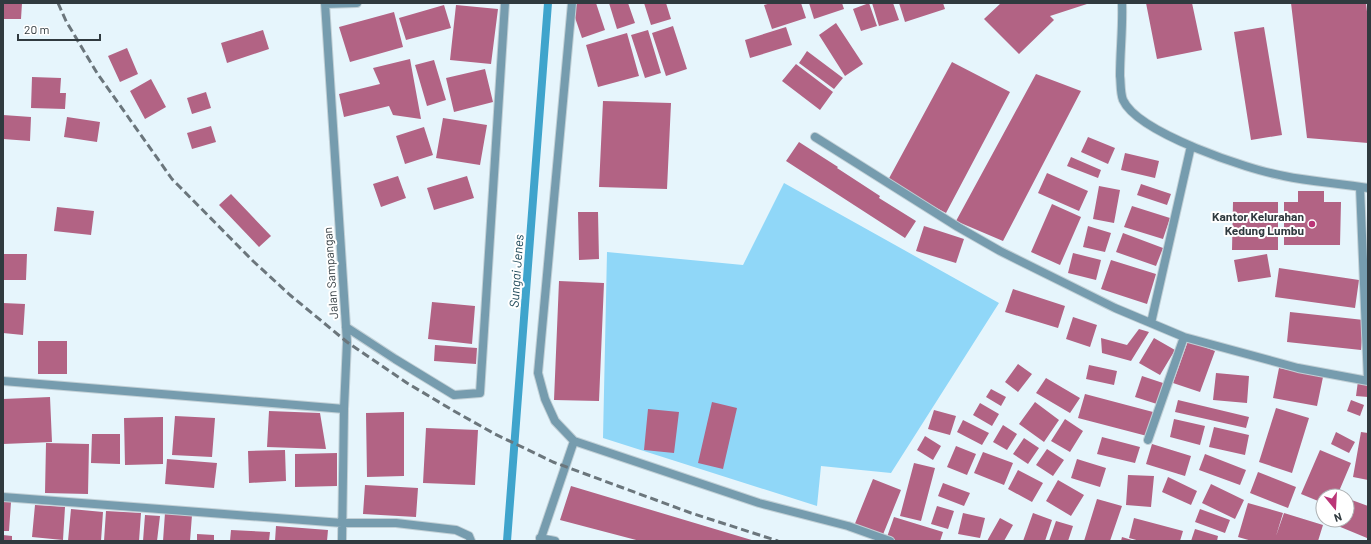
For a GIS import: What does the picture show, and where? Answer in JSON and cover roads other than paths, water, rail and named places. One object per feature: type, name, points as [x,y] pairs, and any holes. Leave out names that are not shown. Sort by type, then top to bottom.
[{"type":"street","points":[[325,3],[357,3]]},
{"type":"street","name":"Jalan Sampangan","points":[[325,3],[347,342],[344,409],[342,541]]},
{"type":"street","points":[[346,327],[454,395],[480,393],[505,3]]},
{"type":"street","points":[[572,3],[538,373],[544,399],[554,421],[574,441],[759,503],[848,526],[890,541]]},
{"type":"street","points":[[815,137],[958,227],[1115,308],[1184,337],[1298,368],[1368,381],[1364,188],[1284,176],[1236,164],[1191,146],[1163,132],[1129,110],[1123,99],[1121,88],[1120,64],[1122,3]]},
{"type":"street","points":[[1151,323],[1191,146]]},
{"type":"street","points":[[1148,440],[1184,337]]},
{"type":"street","points":[[3,381],[344,409]]},
{"type":"street","points":[[555,541],[540,540],[574,441]]},
{"type":"street","points":[[3,497],[342,523],[396,524],[456,530],[469,536],[471,541]]},
{"type":"waterway","name":"Sungai Jenes","points":[[507,541],[548,3]]},
{"type":"railway","points":[[58,3],[66,21],[97,73],[172,179],[253,261],[290,295],[347,342],[407,383],[454,411],[495,434],[553,462],[691,513],[778,541]]},
{"type":"place","name":"Kantor Kelurahan Kedung Lumbu","points":[[1312,224]]}]
